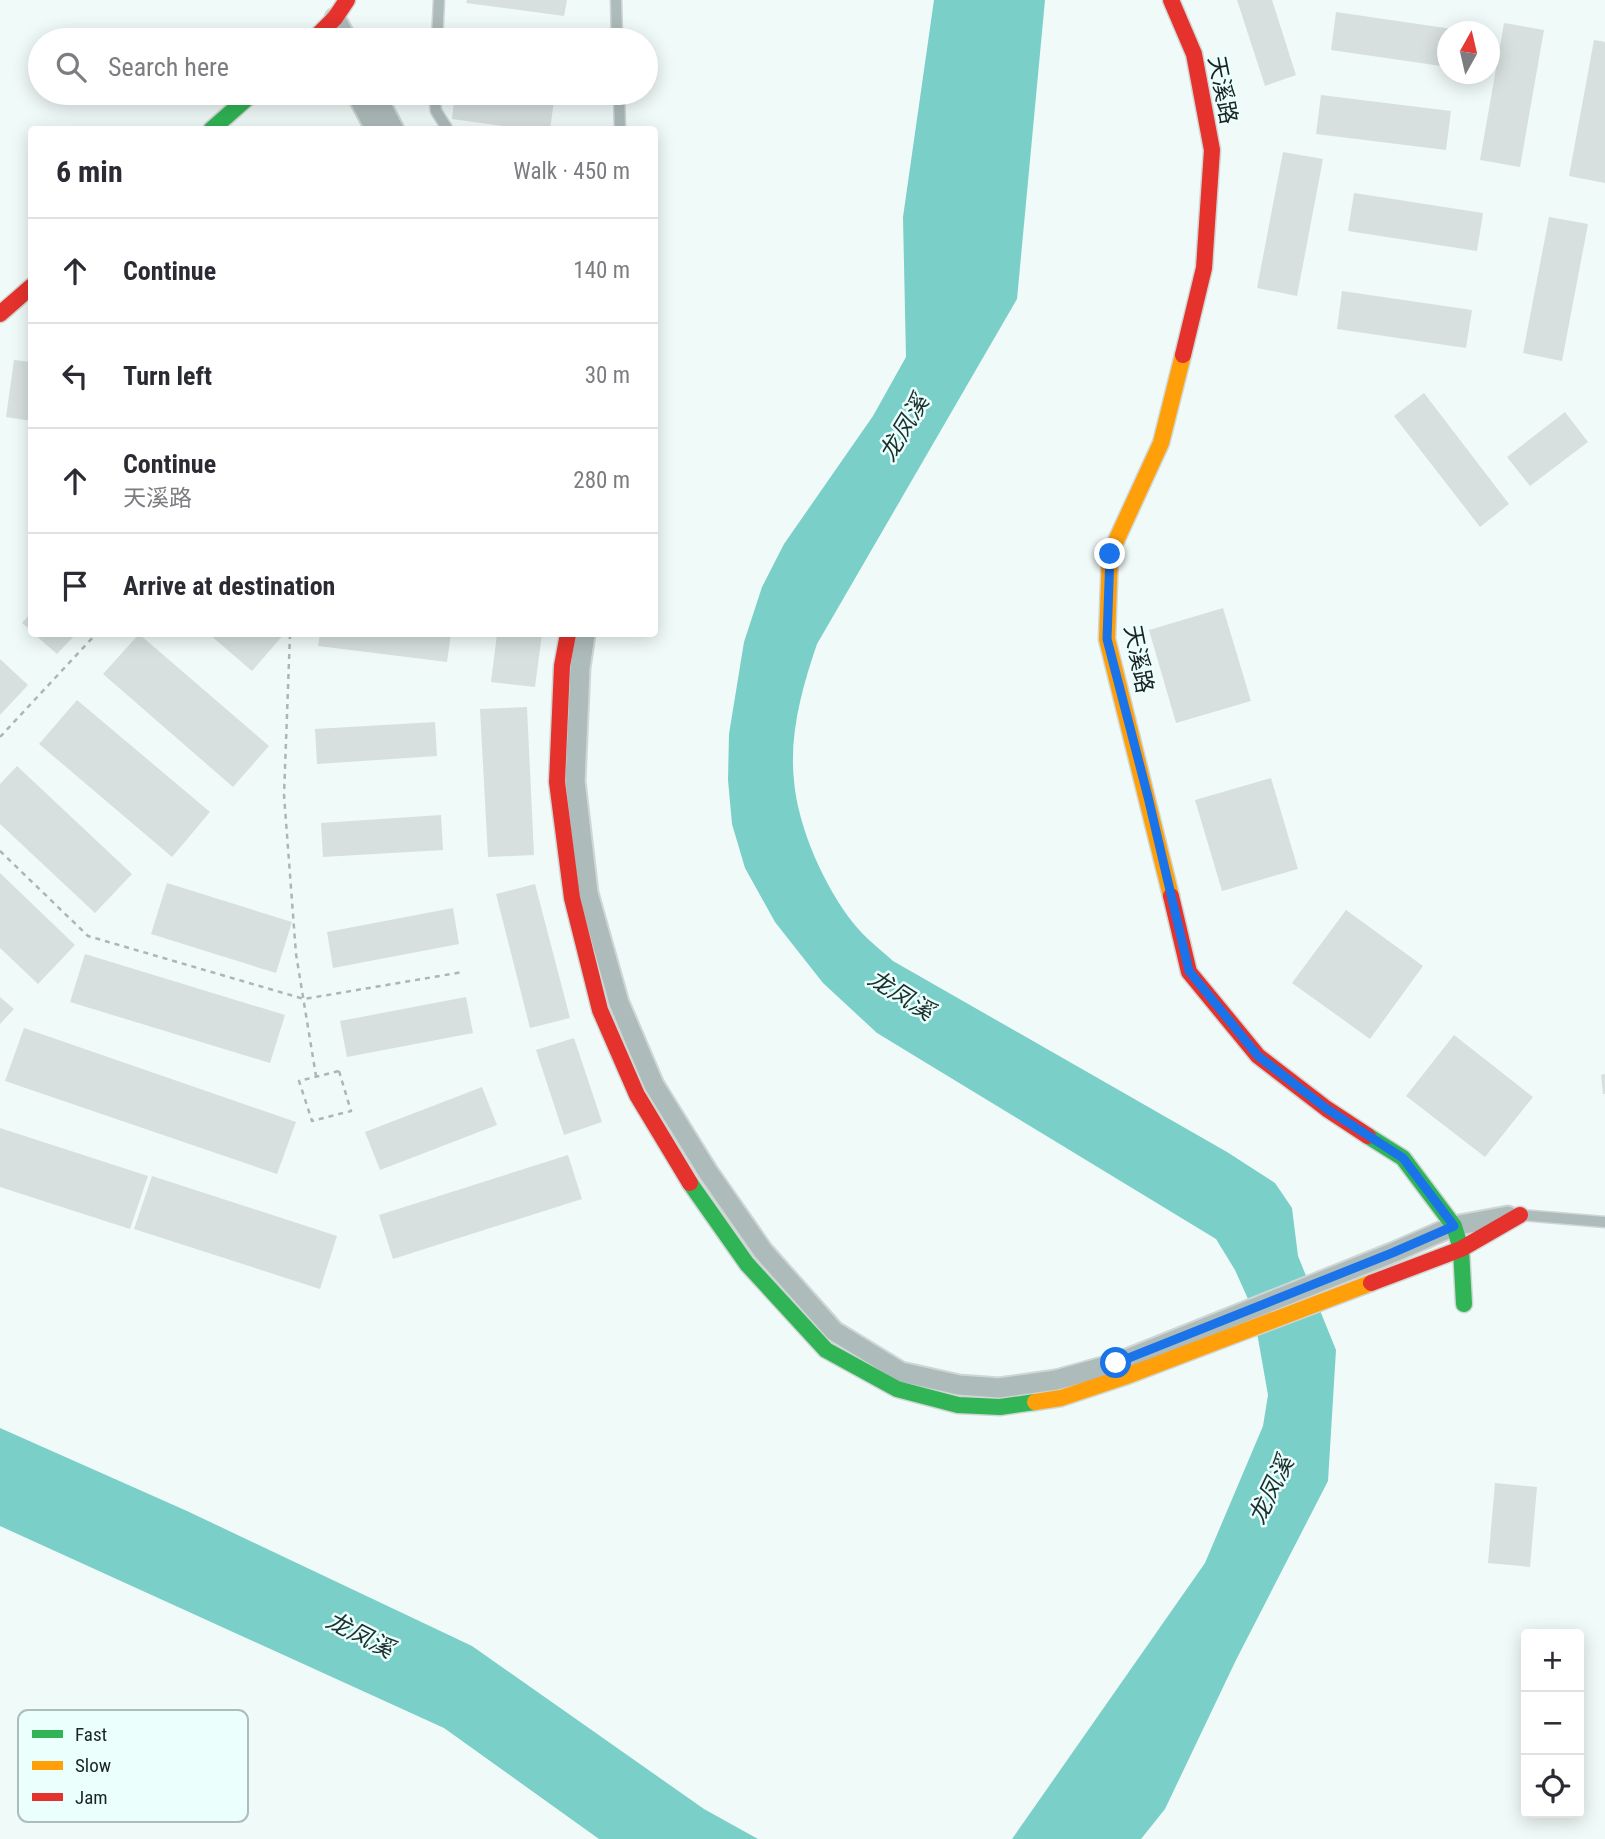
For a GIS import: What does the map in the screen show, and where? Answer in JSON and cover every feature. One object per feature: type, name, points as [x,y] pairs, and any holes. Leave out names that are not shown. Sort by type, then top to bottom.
[{"type":"street","points":[[328,28],[347,0]]},
{"type":"street","name":"天溪路","points":[[1171,0],[1194,54],[1212,150],[1204,268],[1161,443],[1110,554],[1107,639],[1189,971],[1258,1056],[1327,1109],[1403,1158],[1454,1226]]},
{"type":"street","points":[[216,126],[239,105]]},
{"type":"street","points":[[362,105],[374,126]]},
{"type":"street","points":[[381,105],[392,126]]},
{"type":"street","points":[[0,314],[28,290]]},
{"type":"street","points":[[567,637],[562,666],[557,782],[572,898],[600,1010],[636,1095],[689,1181],[747,1264],[826,1350],[897,1389],[958,1405],[999,1397],[1116,1363],[1454,1226],[1520,1214]]},
{"type":"street","points":[[585,637],[580,668],[575,781],[588,893],[619,1003],[654,1085],[708,1172],[763,1251],[834,1331],[901,1372],[999,1397],[1061,1398],[1124,1377],[1461,1249],[1520,1214]]},
{"type":"street","points":[[1454,1226],[1461,1249],[1464,1304]]},
{"type":"lane","points":[[438,28],[439,0]]},
{"type":"lane","points":[[616,0],[617,28]]},
{"type":"lane","points":[[435,105],[445,126]]},
{"type":"lane","points":[[620,105],[620,126]]},
{"type":"lane","points":[[1520,1214],[1605,1222]]},
{"type":"path","points":[[0,737],[93,637]]},
{"type":"path","points":[[290,637],[284,796],[296,954],[316,1076]]},
{"type":"path","points":[[0,851],[88,936],[303,999],[463,972]]},
{"type":"path","points":[[339,1071],[351,1111],[312,1121],[299,1081],[316,1076],[339,1071]]},
{"type":"water","name":"龙凤溪","points":[[934,0],[1045,0],[1017,299],[817,644],[802,694],[793,746],[794,781],[801,818],[823,875],[843,909],[863,934],[893,961],[1227,1152],[1275,1183],[1292,1208],[1298,1256],[1336,1350],[1328,1481],[1236,1660],[1165,1809],[1141,1839],[1012,1839],[1205,1563],[1263,1426],[1268,1395],[1253,1310],[1235,1270],[1216,1239],[877,1033],[823,983],[775,922],[745,868],[732,824],[728,780],[729,734],[744,642],[762,587],[784,544],[873,416],[906,357],[903,217]]},
{"type":"water","name":"龙凤溪","points":[[0,1428],[187,1511],[472,1646],[704,1809],[758,1839],[599,1839],[444,1728],[0,1526]]},
{"type":"building","points":[[467,0],[567,0],[564,16],[466,3]]},
{"type":"building","points":[[1237,0],[1272,0],[1296,75],[1265,86]]},
{"type":"building","points":[[1336,12],[1437,27],[1437,65],[1331,50]]},
{"type":"building","points":[[1504,23],[1544,30],[1520,167],[1480,160],[1493,84],[1500,84],[1500,46]]},
{"type":"building","points":[[1594,40],[1605,42],[1605,183],[1569,176]]},
{"type":"building","points":[[1321,95],[1451,111],[1446,150],[1316,134]]},
{"type":"building","points":[[454,105],[553,105],[551,126],[502,126],[452,119]]},
{"type":"building","points":[[1283,152],[1323,159],[1297,296],[1257,288]]},
{"type":"building","points":[[1354,193],[1483,213],[1477,251],[1348,231]]},
{"type":"building","points":[[1549,217],[1588,224],[1562,361],[1523,353]]},
{"type":"building","points":[[1342,291],[1472,310],[1466,348],[1337,329]]},
{"type":"building","points":[[14,360],[28,362],[28,420],[6,417]]},
{"type":"building","points":[[1424,393],[1509,504],[1480,527],[1394,416]]},
{"type":"building","points":[[1565,412],[1588,442],[1530,486],[1507,457]]},
{"type":"building","points":[[1223,608],[1251,701],[1176,723],[1149,630]]},
{"type":"building","points":[[28,616],[28,628],[22,623]]},
{"type":"building","points":[[37,637],[73,637],[57,654]]},
{"type":"building","points":[[136,637],[142,637],[269,746],[233,787],[103,674]]},
{"type":"building","points":[[212,637],[281,637],[252,671]]},
{"type":"building","points":[[320,637],[451,637],[447,662],[318,646]]},
{"type":"building","points":[[497,637],[542,637],[535,687],[491,682]]},
{"type":"building","points":[[0,659],[28,685],[0,715]]},
{"type":"building","points":[[77,700],[210,812],[172,857],[39,744]]},
{"type":"building","points":[[527,707],[534,855],[488,857],[480,709]]},
{"type":"building","points":[[435,722],[437,756],[317,764],[315,729]]},
{"type":"building","points":[[17,766],[132,874],[95,913],[0,824],[0,784]]},
{"type":"building","points":[[1271,778],[1298,869],[1222,891],[1195,800]]},
{"type":"building","points":[[441,815],[443,850],[323,857],[321,823]]},
{"type":"building","points":[[0,873],[75,945],[38,984],[0,948]]},
{"type":"building","points":[[167,883],[292,922],[276,973],[151,934]]},
{"type":"building","points":[[535,884],[570,1018],[530,1028],[496,894]]},
{"type":"building","points":[[453,908],[459,944],[333,968],[327,932]]},
{"type":"building","points":[[1346,910],[1423,966],[1370,1039],[1292,983]]},
{"type":"building","points":[[85,954],[285,1015],[270,1063],[70,1002]]},
{"type":"building","points":[[0,997],[14,1009],[0,1024]]},
{"type":"building","points":[[466,997],[473,1033],[347,1057],[340,1021]]},
{"type":"building","points":[[24,1028],[296,1122],[277,1174],[5,1081]]},
{"type":"building","points":[[1454,1035],[1533,1097],[1485,1157],[1406,1096]]},
{"type":"building","points":[[574,1038],[602,1122],[564,1135],[536,1050]]},
{"type":"building","points":[[1605,1074],[1605,1094],[1603,1094],[1601,1075]]},
{"type":"building","points":[[482,1087],[497,1125],[380,1170],[365,1132]]},
{"type":"building","points":[[0,1128],[148,1176],[130,1229],[0,1187]]},
{"type":"building","points":[[568,1155],[582,1199],[393,1259],[379,1215]]},
{"type":"building","points":[[152,1176],[337,1236],[320,1289],[134,1229]]},
{"type":"building","points":[[1495,1483],[1537,1487],[1530,1567],[1488,1563]]},
{"type":"traffic: fast","points":[[216,126],[239,105]]},
{"type":"traffic: fast","points":[[1368,1136],[1403,1158],[1454,1226],[1461,1249],[1464,1304]]},
{"type":"traffic: fast","points":[[690,1183],[747,1264],[826,1350],[897,1389],[958,1405],[1000,1407],[1035,1402]]},
{"type":"traffic: slow","points":[[1171,896],[1107,639],[1110,554],[1161,443],[1183,355]]},
{"type":"traffic: slow","points":[[1035,1402],[1061,1398],[1124,1377],[1371,1283]]},
{"type":"traffic: jam","points":[[325,28],[347,0]]},
{"type":"traffic: jam","points":[[1171,0],[1194,54],[1212,150],[1204,268],[1183,355]]},
{"type":"traffic: jam","points":[[0,314],[28,290]]},
{"type":"traffic: jam","points":[[567,637],[562,666],[557,782],[572,898],[600,1010],[637,1095],[690,1183]]},
{"type":"traffic: jam","points":[[1171,896],[1189,972],[1258,1056],[1327,1109],[1368,1136]]},
{"type":"traffic: jam","points":[[1371,1283],[1461,1249],[1520,1215]]},
{"type":"route","points":[[1110,554],[1107,639],[1189,971],[1258,1056],[1327,1109],[1403,1158],[1454,1226],[1116,1363]]}]
